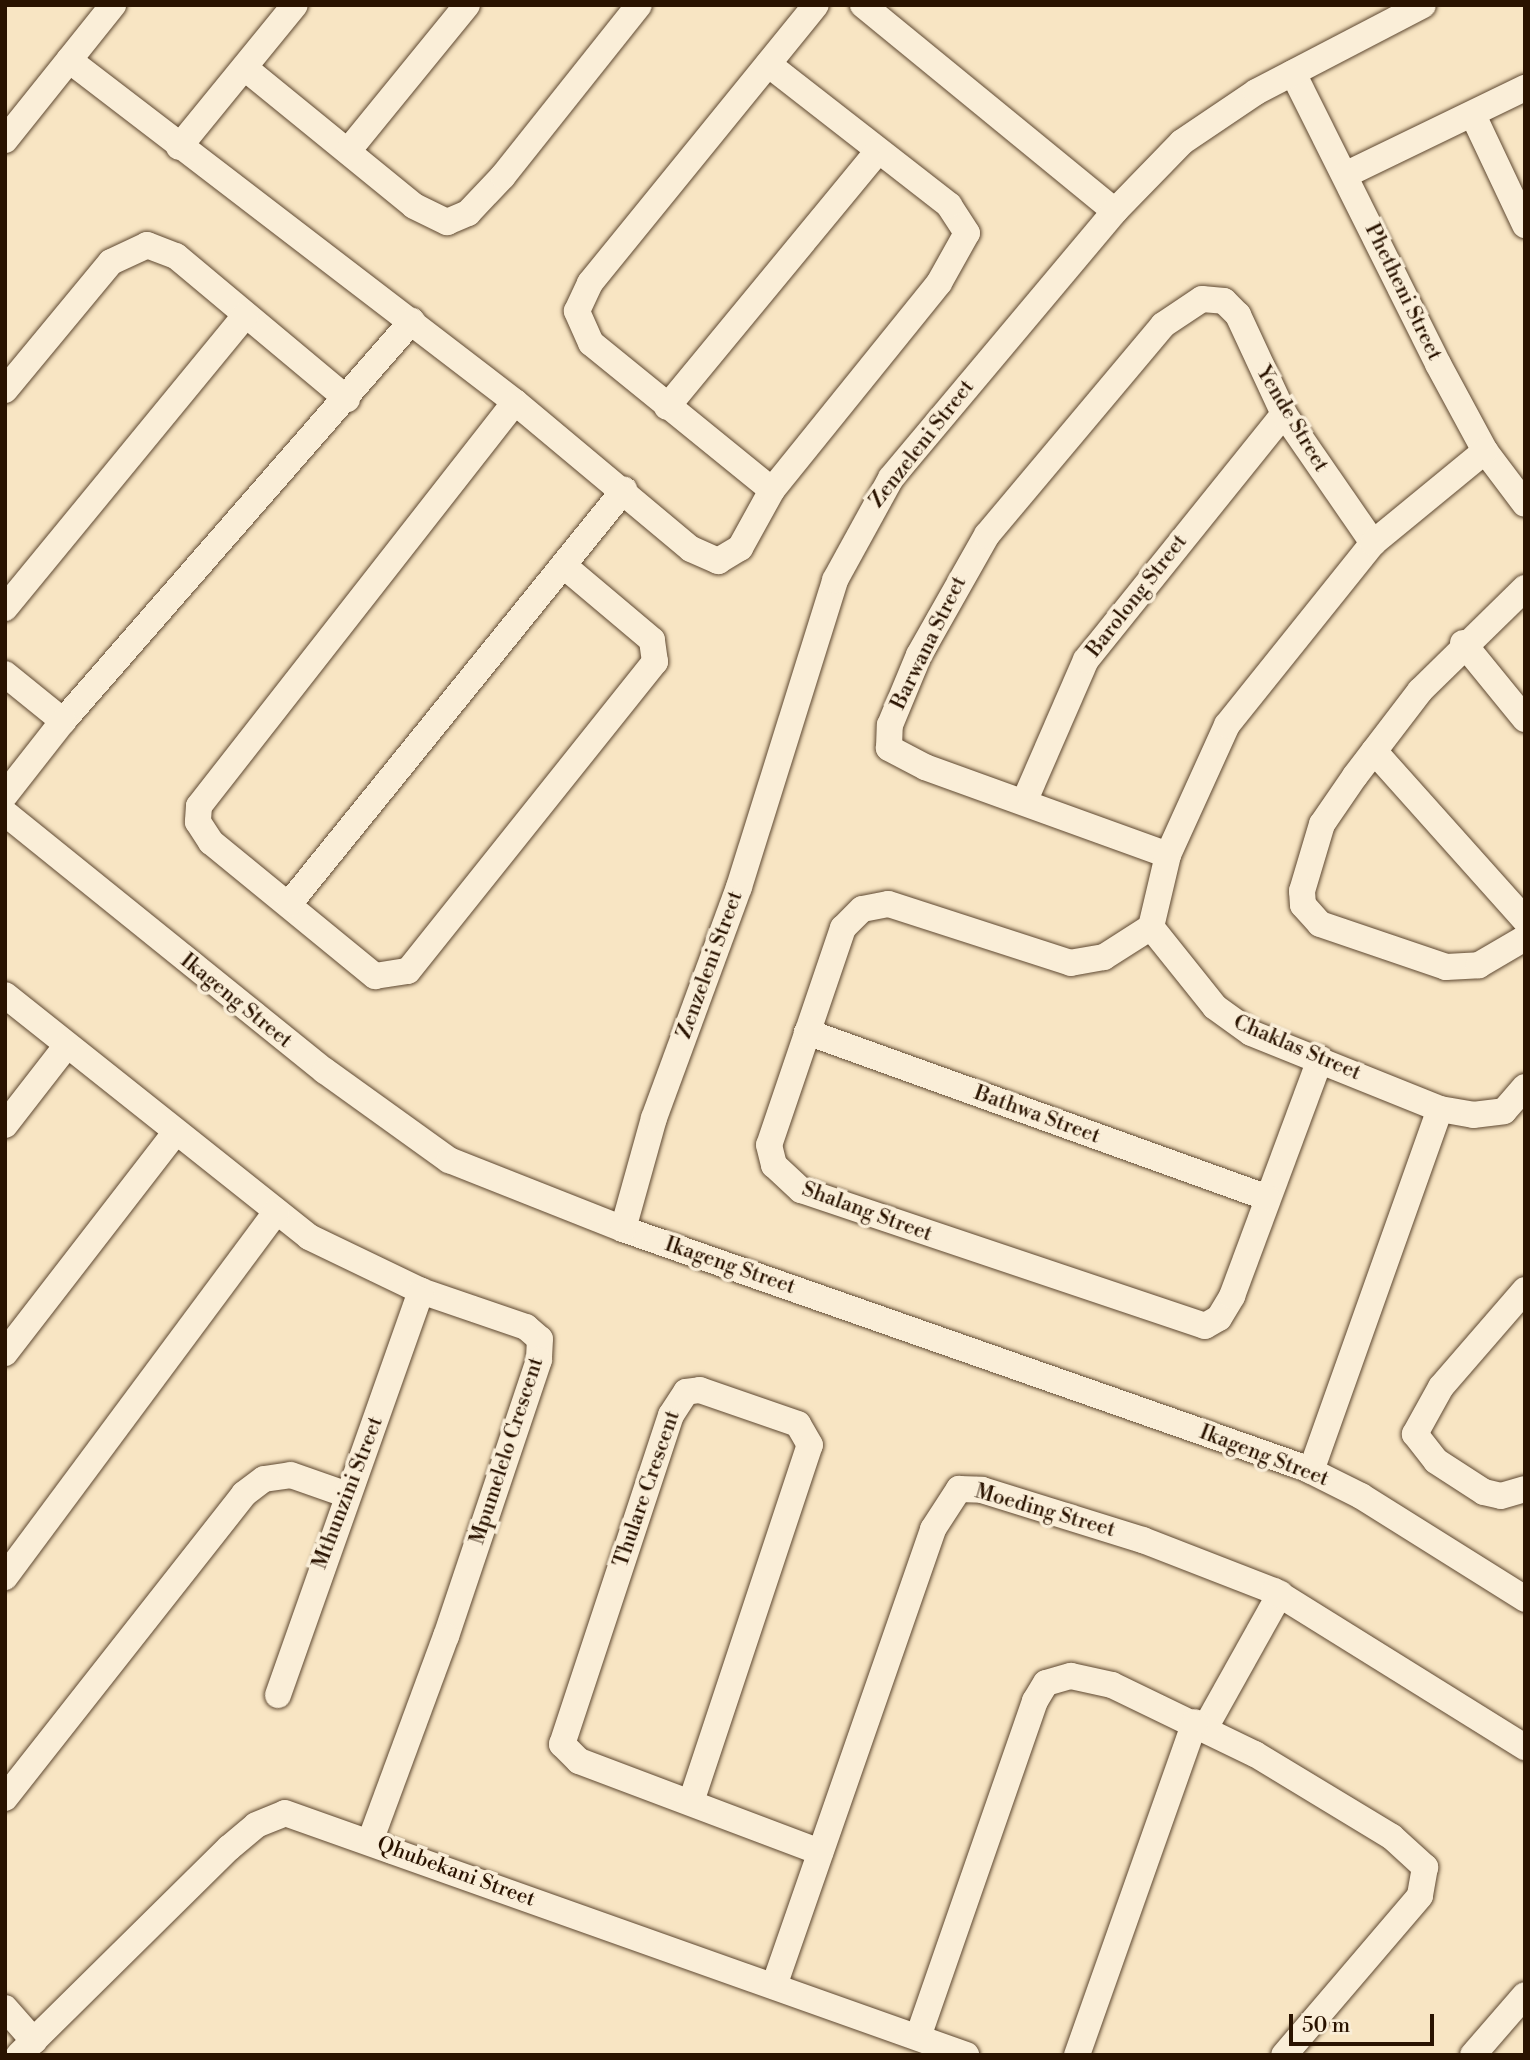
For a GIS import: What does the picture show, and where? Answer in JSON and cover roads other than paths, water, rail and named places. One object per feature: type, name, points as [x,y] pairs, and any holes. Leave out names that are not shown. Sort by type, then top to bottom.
[{"type":"street","points":[[5,140],[113,5]]},
{"type":"street","points":[[179,147],[295,5]]},
{"type":"street","points":[[348,151],[467,5]]},
{"type":"street","points":[[245,68],[424,212],[447,222],[459,219],[503,176],[639,5]]},
{"type":"street","points":[[772,490],[667,407],[591,342],[580,329],[578,304],[816,5]]},
{"type":"street","points":[[863,5],[1115,211]]},
{"type":"street","name":"Zenzeleni Street","points":[[623,1229],[654,1118],[739,887],[835,580],[891,478],[1115,211],[1201,127],[1293,74],[1423,5]]},
{"type":"street","points":[[69,60],[179,147],[412,321],[624,490],[691,549],[718,561],[740,548],[772,490],[964,246],[960,216],[768,64]]},
{"type":"street","name":"Phetheni Street","points":[[1293,74],[1347,174],[1485,451],[1525,503]]},
{"type":"street","points":[[1347,174],[1525,88]]},
{"type":"street","points":[[1473,115],[1525,225]]},
{"type":"street","points":[[667,407],[877,152]]},
{"type":"street","points":[[5,390],[111,262],[133,247],[155,246],[176,257],[347,399]]},
{"type":"street","name":"Yende Street","points":[[1213,299],[1238,316],[1284,414],[1373,543]]},
{"type":"street","name":"Barwana Street","points":[[1168,855],[1025,800],[896,756],[889,748],[890,725],[952,588],[987,535],[1163,326],[1189,304],[1213,299]]},
{"type":"street","points":[[5,608],[246,315]]},
{"type":"street","points":[[5,795],[64,720],[347,399],[412,321]]},
{"type":"street","points":[[515,402],[202,798],[201,831],[374,976],[400,975],[424,952],[655,662],[652,640],[563,565]]},
{"type":"street","name":"Barolong Street","points":[[1025,800],[1086,660],[1284,414]]},
{"type":"street","points":[[1150,927],[1168,855],[1227,725],[1373,543],[1485,451]]},
{"type":"street","points":[[289,904],[624,490]]},
{"type":"street","points":[[1525,588],[1463,643],[1374,751],[1312,846],[1302,880],[1308,914],[1354,938],[1446,967],[1479,965],[1525,938]]},
{"type":"street","points":[[1463,643],[1525,719]]},
{"type":"street","points":[[5,674],[64,720]]},
{"type":"street","points":[[1374,751],[1525,920]]},
{"type":"street","name":"Ikageng Street","points":[[5,813],[414,1138],[490,1179],[623,1229],[1311,1471],[1525,1599]]},
{"type":"street","name":"Shalang Street","points":[[1150,927],[1104,957],[1071,963],[875,904],[842,928],[769,1145],[778,1171],[801,1189],[1205,1326],[1225,1311],[1320,1059]]},
{"type":"street","name":"Chaklas Street","points":[[1150,927],[1227,1019],[1440,1109]]},
{"type":"street","name":"Mpumelelo Crescent","points":[[5,995],[276,1212],[342,1256],[421,1291],[526,1327],[541,1343],[446,1636],[370,1841]]},
{"type":"street","name":"Bathwa Street","points":[[807,1032],[1267,1198]]},
{"type":"street","points":[[5,1125],[67,1045]]},
{"type":"street","points":[[1311,1471],[1440,1109],[1497,1115],[1525,1087]]},
{"type":"street","points":[[5,1353],[176,1132]]},
{"type":"street","points":[[5,1577],[276,1212]]},
{"type":"street","points":[[1525,1290],[1441,1387],[1415,1434],[1436,1461],[1484,1492],[1502,1496],[1525,1489]]},
{"type":"street","name":"Mthunzini Street","points":[[278,1695],[345,1494],[421,1291]]},
{"type":"street","name":"Thulare Crescent","points":[[692,1799],[810,1445],[799,1424],[700,1390],[676,1402],[561,1740],[579,1761],[692,1799],[820,1852]]},
{"type":"street","points":[[5,1798],[244,1494],[264,1479],[291,1475],[345,1494]]},
{"type":"street","name":"Moeding Street","points":[[774,1986],[933,1529],[954,1491],[982,1490],[1068,1516],[1280,1594],[1525,1747]]},
{"type":"street","points":[[1077,2055],[1200,1725],[1280,1594]]},
{"type":"street","points":[[918,2038],[1046,1683],[1091,1680],[1200,1725],[1392,1837],[1425,1867],[1420,1896],[1284,2055]]},
{"type":"street","name":"Qhubekani Street","points":[[27,2048],[256,1825],[285,1813],[966,2055]]},
{"type":"street","points":[[1473,2055],[1525,1995]]},
{"type":"street","points":[[5,2008],[27,2048]]}]
